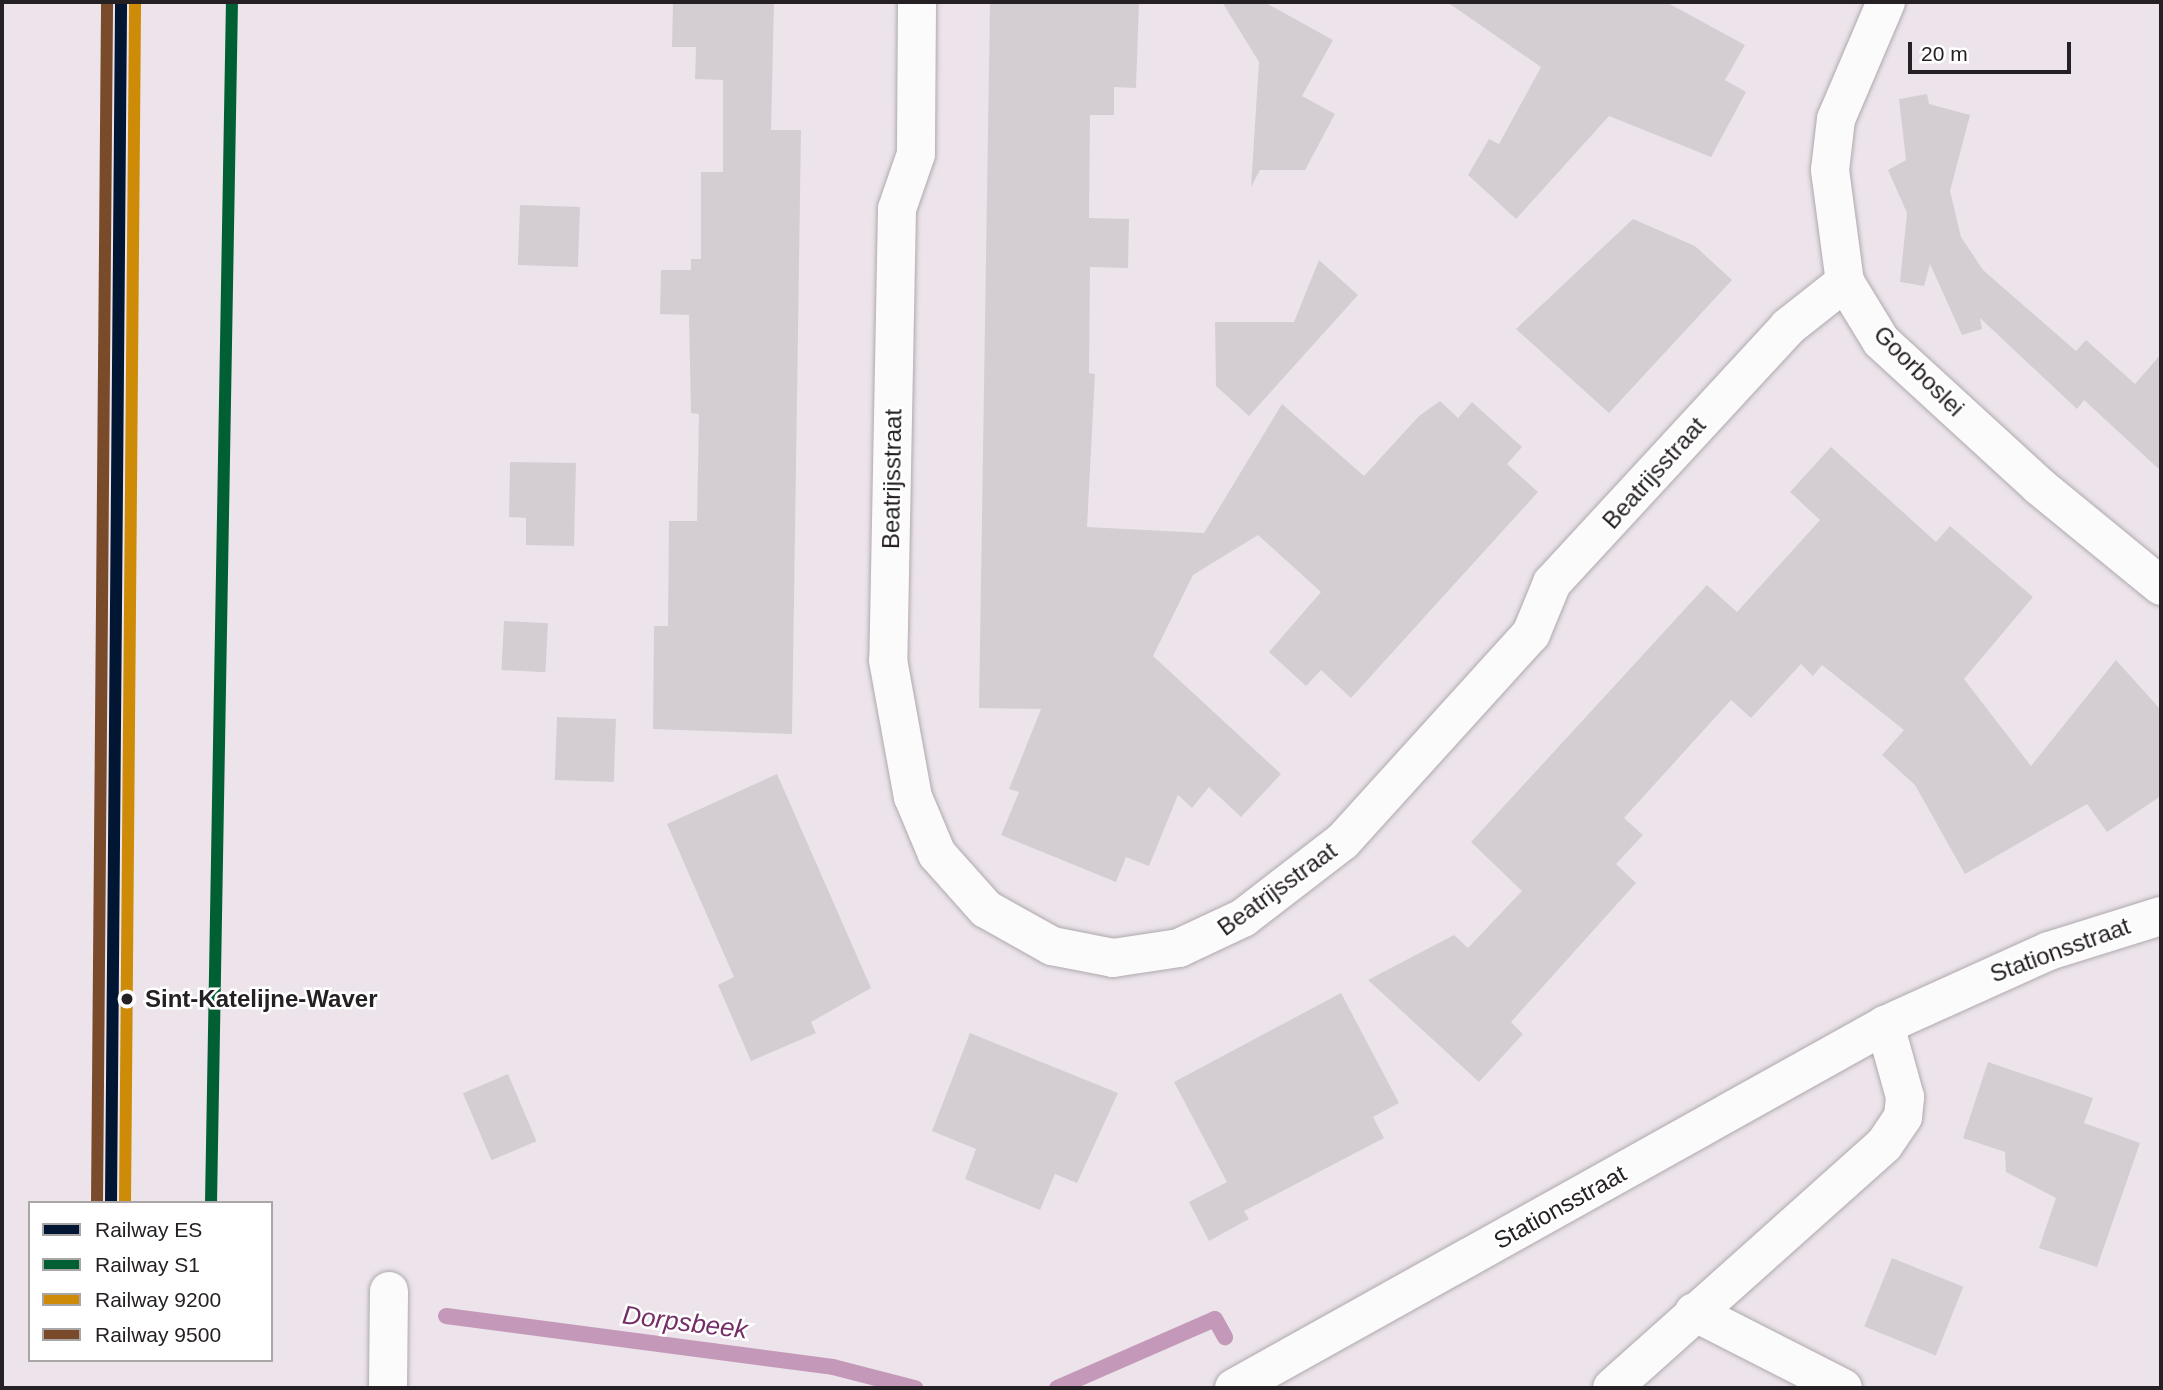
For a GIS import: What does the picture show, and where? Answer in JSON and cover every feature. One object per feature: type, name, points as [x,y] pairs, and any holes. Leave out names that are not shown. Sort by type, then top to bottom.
[{"type":"street","name":"Beatrijsstraat","points":[[917,2],[916,153],[897,209],[888,660],[913,797],[937,854],[986,909],[1052,946],[1113,958],[1179,948],[1243,918],[1343,841],[1531,634],[1552,583],[1788,327],[1845,282]]},
{"type":"street","name":"Goorboslei","points":[[1886,2],[1836,119],[1830,170],[1845,282],[1881,341],[2039,486],[2161,586]]},
{"type":"street","name":"Stationsstraat","points":[[1234,1388],[1885,1025],[2049,951],[2161,916]]},
{"type":"street","points":[[1612,1388],[1884,1145],[1903,1117],[1905,1097],[1885,1025]]},
{"type":"street","points":[[388,1388],[389,1291]]},
{"type":"street","points":[[1694,1312],[1843,1388]]},
{"type":"building","points":[[673,2],[774,2],[771,130],[801,130],[792,734],[653,729],[654,626],[668,626],[669,521],[697,521],[699,414],[691,413],[689,315],[660,314],[661,270],[691,270],[691,259],[701,259],[701,172],[723,172],[723,80],[695,79],[696,47],[672,47]]},
{"type":"building","points":[[990,2],[1139,2],[1136,88],[1114,87],[1114,115],[1090,115],[1089,218],[1129,219],[1128,268],[1090,267],[1089,373],[1095,374],[1087,527],[1204,533],[1282,404],[1364,476],[1419,416],[1440,401],[1458,418],[1472,402],[1522,447],[1507,464],[1538,492],[1351,698],[1321,670],[1306,686],[1269,652],[1321,592],[1258,535],[1193,575],[1153,656],[1281,774],[1241,817],[1209,787],[1192,808],[1178,795],[1149,866],[1126,857],[1116,882],[1001,835],[1019,792],[1009,789],[1041,709],[979,708]]},
{"type":"building","points":[[1222,2],[1264,2],[1333,40],[1302,96],[1335,114],[1305,170],[1260,170],[1251,187],[1259,62]]},
{"type":"building","points":[[1447,2],[1666,2],[1745,45],[1725,80],[1746,92],[1711,157],[1609,116],[1516,219],[1468,175],[1489,139],[1499,144],[1541,67]]},
{"type":"building","points":[[1927,94],[1929,104],[1970,115],[1950,191],[1961,237],[1983,270],[2076,351],[2086,340],[2135,384],[2161,354],[2161,471],[2084,400],[2077,409],[1980,318],[1982,329],[1962,335],[1930,264],[1924,286],[1900,282],[1907,213],[1888,170],[1906,160],[1899,99]]},
{"type":"building","points":[[520,205],[580,207],[578,267],[518,265]]},
{"type":"building","points":[[1633,219],[1695,246],[1732,280],[1609,413],[1516,329]]},
{"type":"building","points":[[1319,260],[1358,295],[1249,416],[1216,386],[1215,322],[1294,322]]},
{"type":"building","points":[[1831,447],[1936,542],[1950,526],[2033,597],[1964,679],[2031,766],[2116,660],[2161,710],[2161,796],[2107,832],[2087,804],[1965,874],[1915,785],[1882,755],[1904,730],[1822,665],[1813,676],[1801,664],[1751,718],[1731,700],[1624,818],[1643,835],[1616,864],[1636,883],[1511,1022],[1523,1034],[1479,1082],[1368,980],[1454,935],[1468,948],[1522,891],[1471,842],[1707,585],[1737,612],[1820,520],[1790,492]]},
{"type":"building","points":[[510,462],[576,463],[574,546],[526,545],[526,518],[509,517]]},
{"type":"building","points":[[504,621],[548,623],[545,672],[501,670]]},
{"type":"building","points":[[557,717],[616,719],[614,782],[555,780]]},
{"type":"building","points":[[777,774],[871,988],[811,1022],[816,1033],[751,1061],[718,985],[734,977],[667,824]]},
{"type":"building","points":[[1341,993],[1399,1103],[1373,1117],[1384,1138],[1244,1211],[1249,1219],[1209,1241],[1189,1202],[1227,1182],[1174,1082]]},
{"type":"building","points":[[970,1033],[1118,1093],[1077,1183],[1055,1174],[1040,1210],[965,1179],[976,1149],[932,1131]]},
{"type":"building","points":[[1988,1062],[2093,1098],[2084,1123],[2140,1143],[2097,1267],[2039,1248],[2056,1198],[2006,1172],[2005,1152],[1963,1138]]},
{"type":"building","points":[[508,1074],[537,1141],[491,1160],[463,1093]]},
{"type":"building","points":[[1892,1258],[1963,1287],[1936,1355],[1864,1327]]},
{"type":"waterway","name":"Dorpsbeek","points":[[446,1316],[833,1367],[915,1388]]},
{"type":"waterway","name":"Dorpsbeek","points":[[1057,1388],[1215,1319],[1225,1337]]},
{"type":"rail line","name":"9500","points":[[97,1201],[107,2]]},
{"type":"rail line","name":"ES","points":[[111,1201],[121,2]]},
{"type":"rail line","name":"9200","points":[[125,1201],[135,2]]},
{"type":"rail line","name":"S1","points":[[211,1201],[232,2]]},
{"type":"place","name":"Sint-Katelijne-Waver","points":[[127,999]]}]
